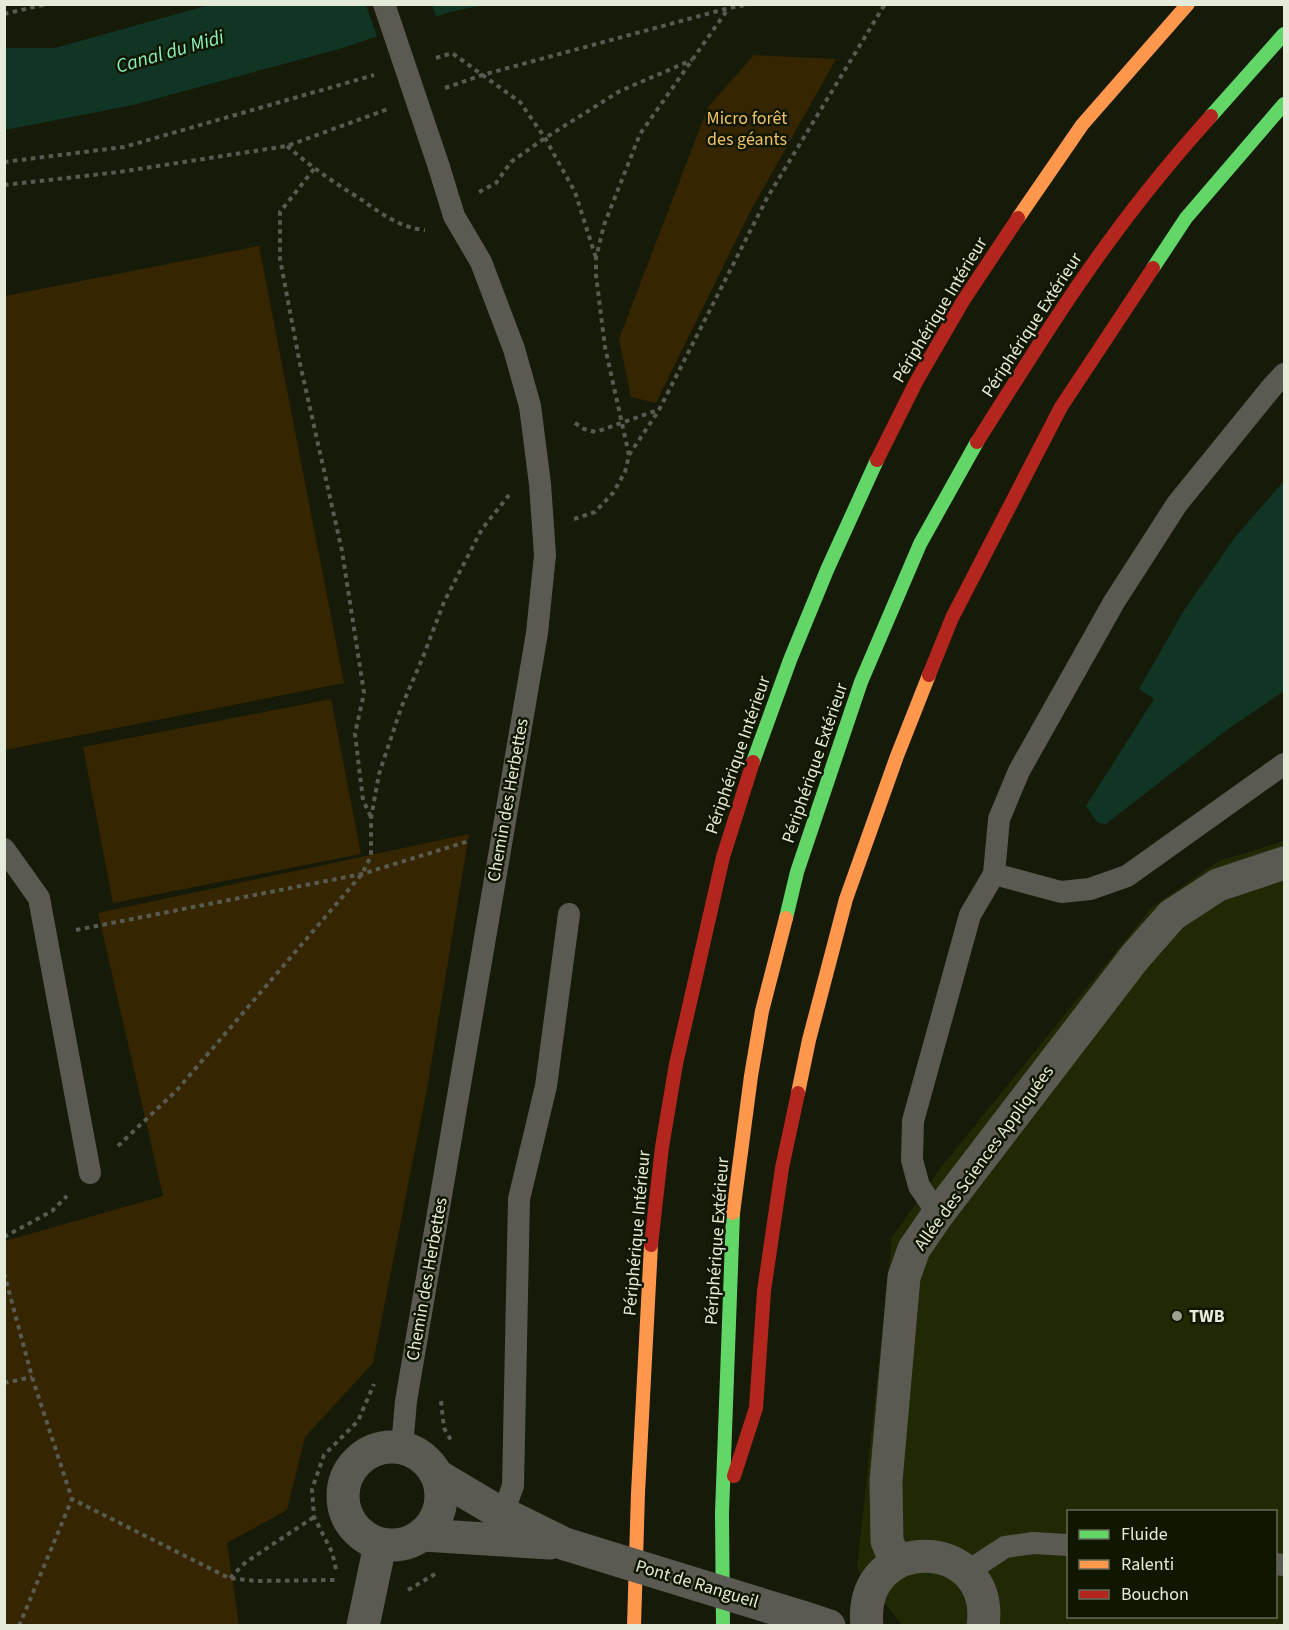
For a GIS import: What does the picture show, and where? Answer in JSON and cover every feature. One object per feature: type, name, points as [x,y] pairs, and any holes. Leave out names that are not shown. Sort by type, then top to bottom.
[{"type":"highway","name":"Périphérique Intérieur","points":[[634,1626],[638,1493],[651,1248],[662,1147],[679,1053],[720,868],[754,760],[790,660],[827,570],[868,477],[916,382],[963,301],[1082,125],[1188,4]]},
{"type":"highway","name":"Périphérique Extérieur","points":[[723,1626],[722,1514],[733,1214],[751,1076],[762,1011],[797,872],[861,682],[920,544],[972,451],[1038,346],[1113,236],[1135,208],[1186,144],[1284,34]]},
{"type":"highway","points":[[722,1514],[756,1408],[764,1291],[783,1168],[809,1040],[846,899],[897,756],[952,618],[1062,407],[1186,218],[1284,104]]},
{"type":"street","name":"Allée des Sciences Appliquées","points":[[896,1563],[887,1541],[885,1481],[904,1277],[914,1249],[938,1214],[1135,957],[1172,915],[1218,885],[1284,863]]},
{"type":"street","points":[[380,1447],[402,1447],[417,1453],[429,1463],[438,1476],[442,1492],[440,1508],[434,1523],[423,1535],[410,1543],[396,1546],[380,1545],[361,1535],[347,1518],[342,1497],[347,1475],[361,1458],[380,1447]]},
{"type":"street","name":"Pont de Rangueil","points":[[438,1476],[490,1507],[498,1526]]},
{"type":"street","name":"Pont de Rangueil","points":[[423,1535],[498,1526],[565,1544],[815,1621]]},
{"type":"street","points":[[363,1626],[380,1545]]},
{"type":"street","points":[[867,1626],[868,1599],[874,1584],[896,1563],[920,1556],[946,1559],[967,1572],[977,1585],[983,1600],[983,1626]]},
{"type":"lane","name":"Chemin des Herbettes","points":[[384,4],[454,216],[481,262],[513,349],[530,406],[540,484],[545,555],[537,633],[406,1401],[402,1447]]},
{"type":"lane","points":[[938,1214],[919,1186],[912,1160],[913,1121],[970,915],[994,874],[999,819],[1018,771],[1114,602],[1177,504],[1284,374]]},
{"type":"lane","points":[[994,874],[1061,892],[1090,889],[1127,876],[1284,764]]},
{"type":"lane","points":[[4,849],[39,898],[90,1173]]},
{"type":"lane","points":[[498,1526],[513,1486],[519,1199],[546,1086],[568,914]]},
{"type":"lane","points":[[967,1572],[1005,1547],[1033,1543],[1067,1545]]},
{"type":"path","points":[[4,15],[47,4]]},
{"type":"path","points":[[438,91],[482,75],[750,4]]},
{"type":"path","points":[[570,520],[595,512],[613,493],[625,472],[629,455],[659,410],[767,198],[885,4]]},
{"type":"path","points":[[629,455],[605,347],[596,275],[604,225],[640,134],[729,8]]},
{"type":"path","points":[[429,60],[452,53],[520,102],[545,138],[575,192],[597,258]]},
{"type":"path","points":[[484,188],[496,183],[511,162],[620,91],[693,60]]},
{"type":"path","points":[[4,162],[124,147],[384,73]]},
{"type":"path","points":[[4,185],[119,172],[287,146],[395,107]]},
{"type":"path","points":[[287,146],[314,169],[389,218],[414,229],[428,231]]},
{"type":"path","points":[[314,169],[280,212],[280,259],[299,359],[342,550],[364,693],[355,734],[363,800],[371,818]]},
{"type":"path","points":[[575,423],[584,429],[596,432],[659,410]]},
{"type":"path","points":[[4,1237],[52,1211],[177,1090],[362,874],[371,856],[371,818],[379,774],[401,708],[444,602],[482,529],[512,492],[513,503]]},
{"type":"path","points":[[46,936],[362,874],[471,840]]},
{"type":"path","points":[[4,1273],[32,1377],[72,1499],[19,1626]]},
{"type":"path","points":[[4,1383],[32,1377]]},
{"type":"path","points":[[72,1499],[230,1578],[256,1581],[338,1580],[332,1552],[314,1517],[312,1489],[324,1455],[358,1421],[376,1378]]},
{"type":"path","points":[[230,1578],[246,1562],[314,1517]]},
{"type":"shaded area","points":[[1284,841],[1284,1625],[902,1625],[857,1569],[892,1237],[942,1166],[1152,907],[1219,861]]},
{"type":"green space","name":"Micro forêt des géants","points":[[754,55],[836,59],[750,212],[656,403],[631,397],[619,339],[708,107]]},
{"type":"green space","points":[[259,246],[344,683],[5,750],[5,296]]},
{"type":"green space","points":[[331,699],[361,854],[113,903],[83,747]]},
{"type":"green space","points":[[469,834],[427,1089],[373,1363],[305,1437],[287,1510],[227,1543],[239,1625],[5,1625],[5,1241],[163,1196],[98,913]]},
{"type":"water","name":"Canal du Midi","points":[[209,5],[483,5],[450,12],[339,49],[133,105],[5,130],[4,48],[55,48]]},
{"type":"water","points":[[1284,481],[1284,691],[1228,729],[1106,824],[1098,823],[1086,806],[1154,699],[1139,689],[1183,612],[1235,537]]},
{"type":"pier","points":[[366,5],[432,5],[437,19],[378,39]]},
{"type":"traffic: fast","points":[[1211,116],[1284,34]]},
{"type":"traffic: fast","points":[[1153,268],[1186,218],[1284,104]]},
{"type":"traffic: fast","points":[[786,918],[797,872],[861,682],[920,544],[977,442]]},
{"type":"traffic: fast","points":[[753,762],[790,660],[827,570],[877,460]]},
{"type":"traffic: fast","points":[[723,1626],[722,1513],[733,1213]]},
{"type":"traffic: slow","points":[[1018,218],[1082,125],[1188,4]]},
{"type":"traffic: slow","points":[[798,1093],[809,1040],[846,899],[897,756],[929,675]]},
{"type":"traffic: slow","points":[[733,1213],[762,1011],[786,918]]},
{"type":"traffic: slow","points":[[634,1626],[638,1493],[651,1245]]},
{"type":"traffic: jam","points":[[977,442],[1077,286],[1148,190],[1211,116]]},
{"type":"traffic: jam","points":[[877,460],[916,382],[963,301],[1018,218]]},
{"type":"traffic: jam","points":[[929,675],[952,618],[1061,407],[1153,268]]},
{"type":"traffic: jam","points":[[651,1245],[662,1147],[676,1064],[723,857],[753,762]]},
{"type":"traffic: jam","points":[[734,1476],[756,1408],[764,1291],[782,1168],[798,1093]]},
{"type":"place","name":"TWB","points":[[1177,1316]]}]
